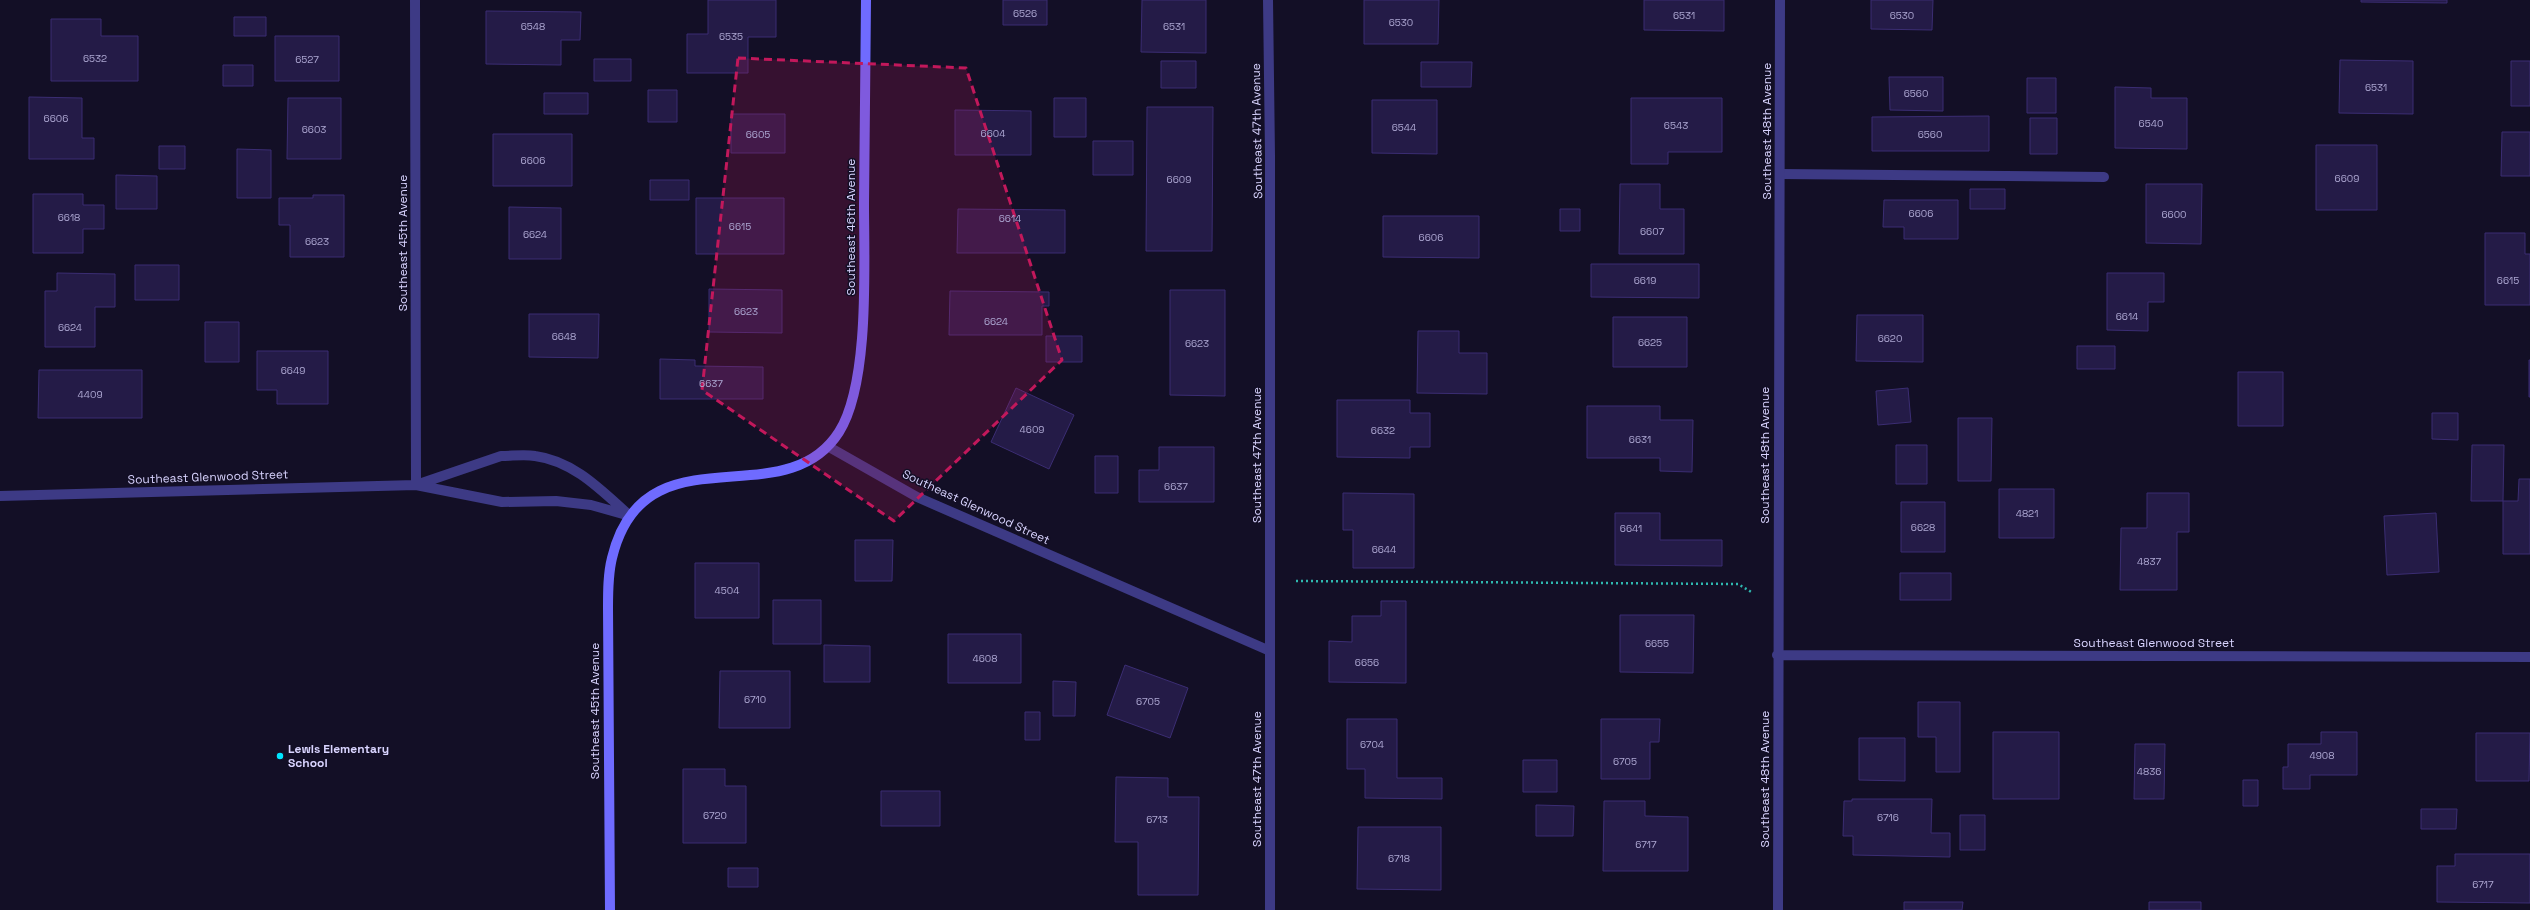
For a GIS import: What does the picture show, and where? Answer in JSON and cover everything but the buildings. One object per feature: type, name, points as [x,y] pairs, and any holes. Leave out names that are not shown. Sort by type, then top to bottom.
[{"type":"street","name":"Southeast 45th Avenue","points":[[415,0],[416,485]]},
{"type":"street","name":"Southeast 46th Avenue","points":[[829,447],[841,429],[849,408],[862,331],[866,0]]},
{"type":"street","name":"Southeast 47th Avenue","points":[[1268,0],[1270,155],[1270,910]]},
{"type":"street","name":"Southeast 48th Avenue","points":[[1778,910],[1780,0]]},
{"type":"street","points":[[1780,174],[2104,176]]},
{"type":"street","name":"Southeast Glenwood Street","points":[[829,447],[917,497],[1270,651]]},
{"type":"street","points":[[630,516],[658,492],[677,482],[761,474],[794,468],[829,447]]},
{"type":"street","name":"Southeast Glenwood Street","points":[[416,485],[501,456],[535,456],[562,463],[582,475],[630,516]]},
{"type":"street","name":"Southeast Glenwood Street","points":[[0,496],[416,485],[502,502],[556,501],[591,505],[630,516]]},
{"type":"street","name":"Southeast 45th Avenue","points":[[610,910],[609,586],[612,558],[630,516]]},
{"type":"street","name":"Southeast Glenwood Street","points":[[1778,655],[2530,657]]},
{"type":"path","points":[[1270,576],[1298,581],[1738,584],[1778,607]]},
{"type":"highlighted area","points":[[738,58],[966,68],[1062,360],[894,521],[702,390]]},
{"type":"place","name":"Lewis Elementary School","points":[[280,756]]}]
